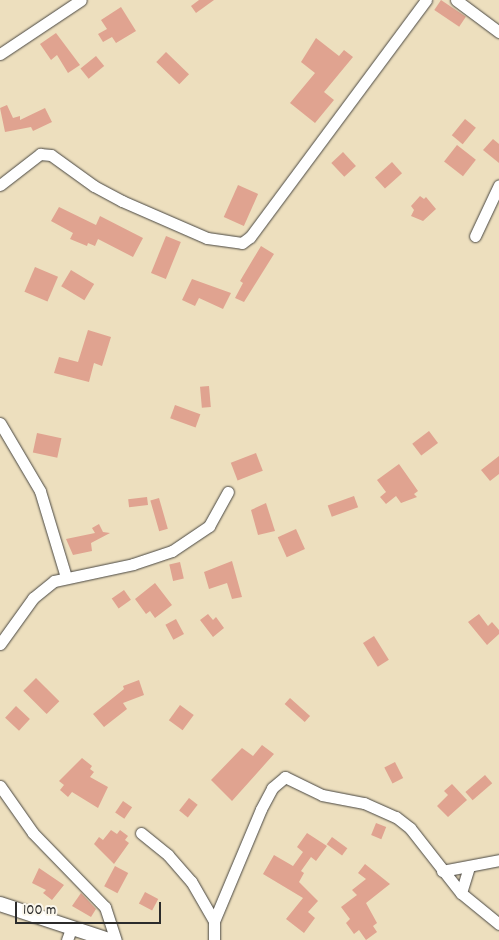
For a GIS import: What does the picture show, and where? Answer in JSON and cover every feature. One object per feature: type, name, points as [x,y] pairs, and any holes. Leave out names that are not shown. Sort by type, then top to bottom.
[{"type":"street","points":[[0,54],[81,0]]},
{"type":"street","points":[[0,185],[40,154],[51,155],[94,186],[122,201],[207,238],[242,243],[250,237],[426,0]]},
{"type":"street","points":[[456,0],[499,32]]},
{"type":"street","points":[[475,236],[499,186]]},
{"type":"street","points":[[0,423],[40,491],[66,577]]},
{"type":"street","points":[[0,644],[40,591],[54,580],[133,564],[172,551],[209,526],[228,492]]},
{"type":"street","points":[[214,940],[214,921],[261,809],[272,788],[285,777],[322,795],[364,803],[396,817],[410,828],[461,893],[499,924]]},
{"type":"street","points":[[0,786],[33,833],[105,907],[116,940]]},
{"type":"street","points":[[141,833],[168,855],[191,881],[214,921]]},
{"type":"street","points":[[442,871],[499,860]]},
{"type":"street","points":[[461,893],[469,867]]},
{"type":"street","points":[[0,904],[69,934],[109,940]]},
{"type":"building","points":[[199,0],[214,0],[196,13],[191,6]]},
{"type":"building","points":[[441,0],[466,17],[459,27],[434,10]]},
{"type":"building","points":[[121,7],[136,31],[116,43],[112,37],[103,42],[98,34],[107,29],[101,20]]},
{"type":"building","points":[[56,33],[80,65],[68,73],[57,55],[51,60],[40,44]]},
{"type":"building","points":[[316,38],[339,56],[344,50],[353,57],[324,92],[334,100],[315,123],[290,103],[315,73],[301,62]]},
{"type":"building","points":[[166,52],[189,74],[179,84],[156,62]]},
{"type":"building","points":[[96,56],[104,66],[89,79],[80,69]]},
{"type":"building","points":[[7,105],[13,118],[20,116],[20,120],[45,108],[52,122],[33,131],[31,127],[5,132],[0,108]]},
{"type":"building","points":[[465,119],[476,128],[463,144],[452,135]]},
{"type":"building","points":[[493,139],[499,144],[499,163],[483,150]]},
{"type":"building","points":[[457,145],[476,160],[463,176],[444,162]]},
{"type":"building","points":[[343,152],[356,166],[344,177],[331,163]]},
{"type":"building","points":[[392,162],[402,173],[385,189],[375,177]]},
{"type":"building","points":[[238,185],[258,194],[244,226],[224,217]]},
{"type":"building","points":[[420,196],[424,199],[426,197],[436,209],[423,221],[411,216],[414,210],[411,206]]},
{"type":"building","points":[[59,207],[96,225],[100,216],[143,238],[133,257],[98,239],[95,246],[88,243],[87,246],[70,239],[73,233],[51,221]]},
{"type":"building","points":[[166,236],[181,242],[166,279],[151,273]]},
{"type":"building","points":[[261,246],[274,254],[244,302],[235,298],[243,283],[240,281]]},
{"type":"building","points":[[35,267],[58,277],[47,302],[24,292]]},
{"type":"building","points":[[71,270],[94,284],[84,300],[61,286]]},
{"type":"building","points":[[192,279],[231,293],[223,309],[199,298],[195,306],[182,300]]},
{"type":"building","points":[[88,330],[111,337],[102,366],[94,363],[89,382],[54,373],[59,357],[78,362]]},
{"type":"building","points":[[209,386],[211,407],[202,408],[200,387]]},
{"type":"building","points":[[175,405],[200,414],[196,427],[170,418]]},
{"type":"building","points":[[429,431],[438,443],[421,456],[412,444]]},
{"type":"building","points":[[37,433],[61,438],[57,458],[33,453]]},
{"type":"building","points":[[256,453],[263,471],[238,480],[231,463]]},
{"type":"building","points":[[499,456],[499,474],[490,481],[481,470]]},
{"type":"building","points":[[399,464],[418,491],[414,494],[417,497],[401,503],[396,496],[386,504],[380,497],[386,492],[377,480]]},
{"type":"building","points":[[354,496],[358,507],[332,517],[328,506]]},
{"type":"building","points":[[147,497],[148,505],[129,507],[128,499]]},
{"type":"building","points":[[159,498],[168,529],[159,531],[150,500]]},
{"type":"building","points":[[266,503],[275,531],[258,535],[251,510]]},
{"type":"building","points":[[99,524],[103,532],[110,533],[91,543],[92,551],[73,555],[66,539],[95,533],[92,528]]},
{"type":"building","points":[[296,529],[305,549],[287,557],[278,537]]},
{"type":"building","points":[[232,561],[242,597],[232,599],[227,583],[209,589],[204,572]]},
{"type":"building","points":[[180,562],[184,579],[173,581],[169,564]]},
{"type":"building","points":[[155,583],[172,605],[155,618],[150,611],[146,614],[135,599]]},
{"type":"building","points":[[124,590],[131,600],[119,608],[112,599]]},
{"type":"building","points":[[208,614],[213,620],[216,617],[224,628],[213,637],[200,620]]},
{"type":"building","points":[[479,614],[488,626],[492,622],[499,630],[499,634],[487,645],[468,622]]},
{"type":"building","points":[[176,619],[184,634],[173,640],[165,625]]},
{"type":"building","points":[[374,636],[389,660],[378,667],[363,643]]},
{"type":"building","points":[[36,678],[59,701],[47,714],[23,691]]},
{"type":"building","points":[[139,680],[144,695],[123,703],[127,709],[104,727],[93,714],[124,689],[123,686]]},
{"type":"building","points":[[290,698],[310,716],[305,722],[285,704]]},
{"type":"building","points":[[180,705],[194,715],[183,730],[169,720]]},
{"type":"building","points":[[16,706],[30,719],[19,731],[5,718]]},
{"type":"building","points":[[262,745],[274,754],[232,801],[211,780],[242,748],[253,756]]},
{"type":"building","points":[[82,758],[92,766],[90,769],[94,772],[90,777],[108,787],[98,808],[72,792],[68,797],[60,790],[64,785],[59,781]]},
{"type":"building","points":[[395,762],[403,778],[392,783],[384,767]]},
{"type":"building","points":[[485,775],[492,783],[473,800],[465,792]]},
{"type":"building","points":[[452,784],[467,800],[448,817],[437,806],[448,795],[444,791]]},
{"type":"building","points":[[189,798],[198,805],[188,817],[179,811]]},
{"type":"building","points":[[123,801],[132,807],[124,819],[115,813]]},
{"type":"building","points":[[376,823],[386,827],[381,839],[371,835]]},
{"type":"building","points":[[111,830],[117,834],[120,830],[128,836],[125,840],[129,843],[114,864],[94,844],[99,837],[103,840]]},
{"type":"building","points":[[307,833],[327,846],[316,861],[311,857],[301,871],[304,873],[299,882],[318,901],[308,912],[315,918],[304,933],[286,919],[303,898],[263,874],[274,855],[293,866],[303,852],[297,847]]},
{"type":"building","points":[[332,837],[347,848],[342,855],[327,844]]},
{"type":"building","points":[[365,864],[390,884],[366,903],[377,923],[373,926],[377,932],[366,940],[359,930],[354,934],[346,923],[350,919],[341,907],[357,895],[352,890],[366,879],[358,873]]},
{"type":"building","points":[[115,866],[128,873],[117,893],[104,886]]},
{"type":"building","points":[[39,868],[64,885],[52,900],[43,893],[46,890],[32,883]]},
{"type":"building","points":[[145,892],[158,899],[152,911],[139,903]]},
{"type":"building","points":[[81,893],[96,909],[91,917],[72,906]]}]
